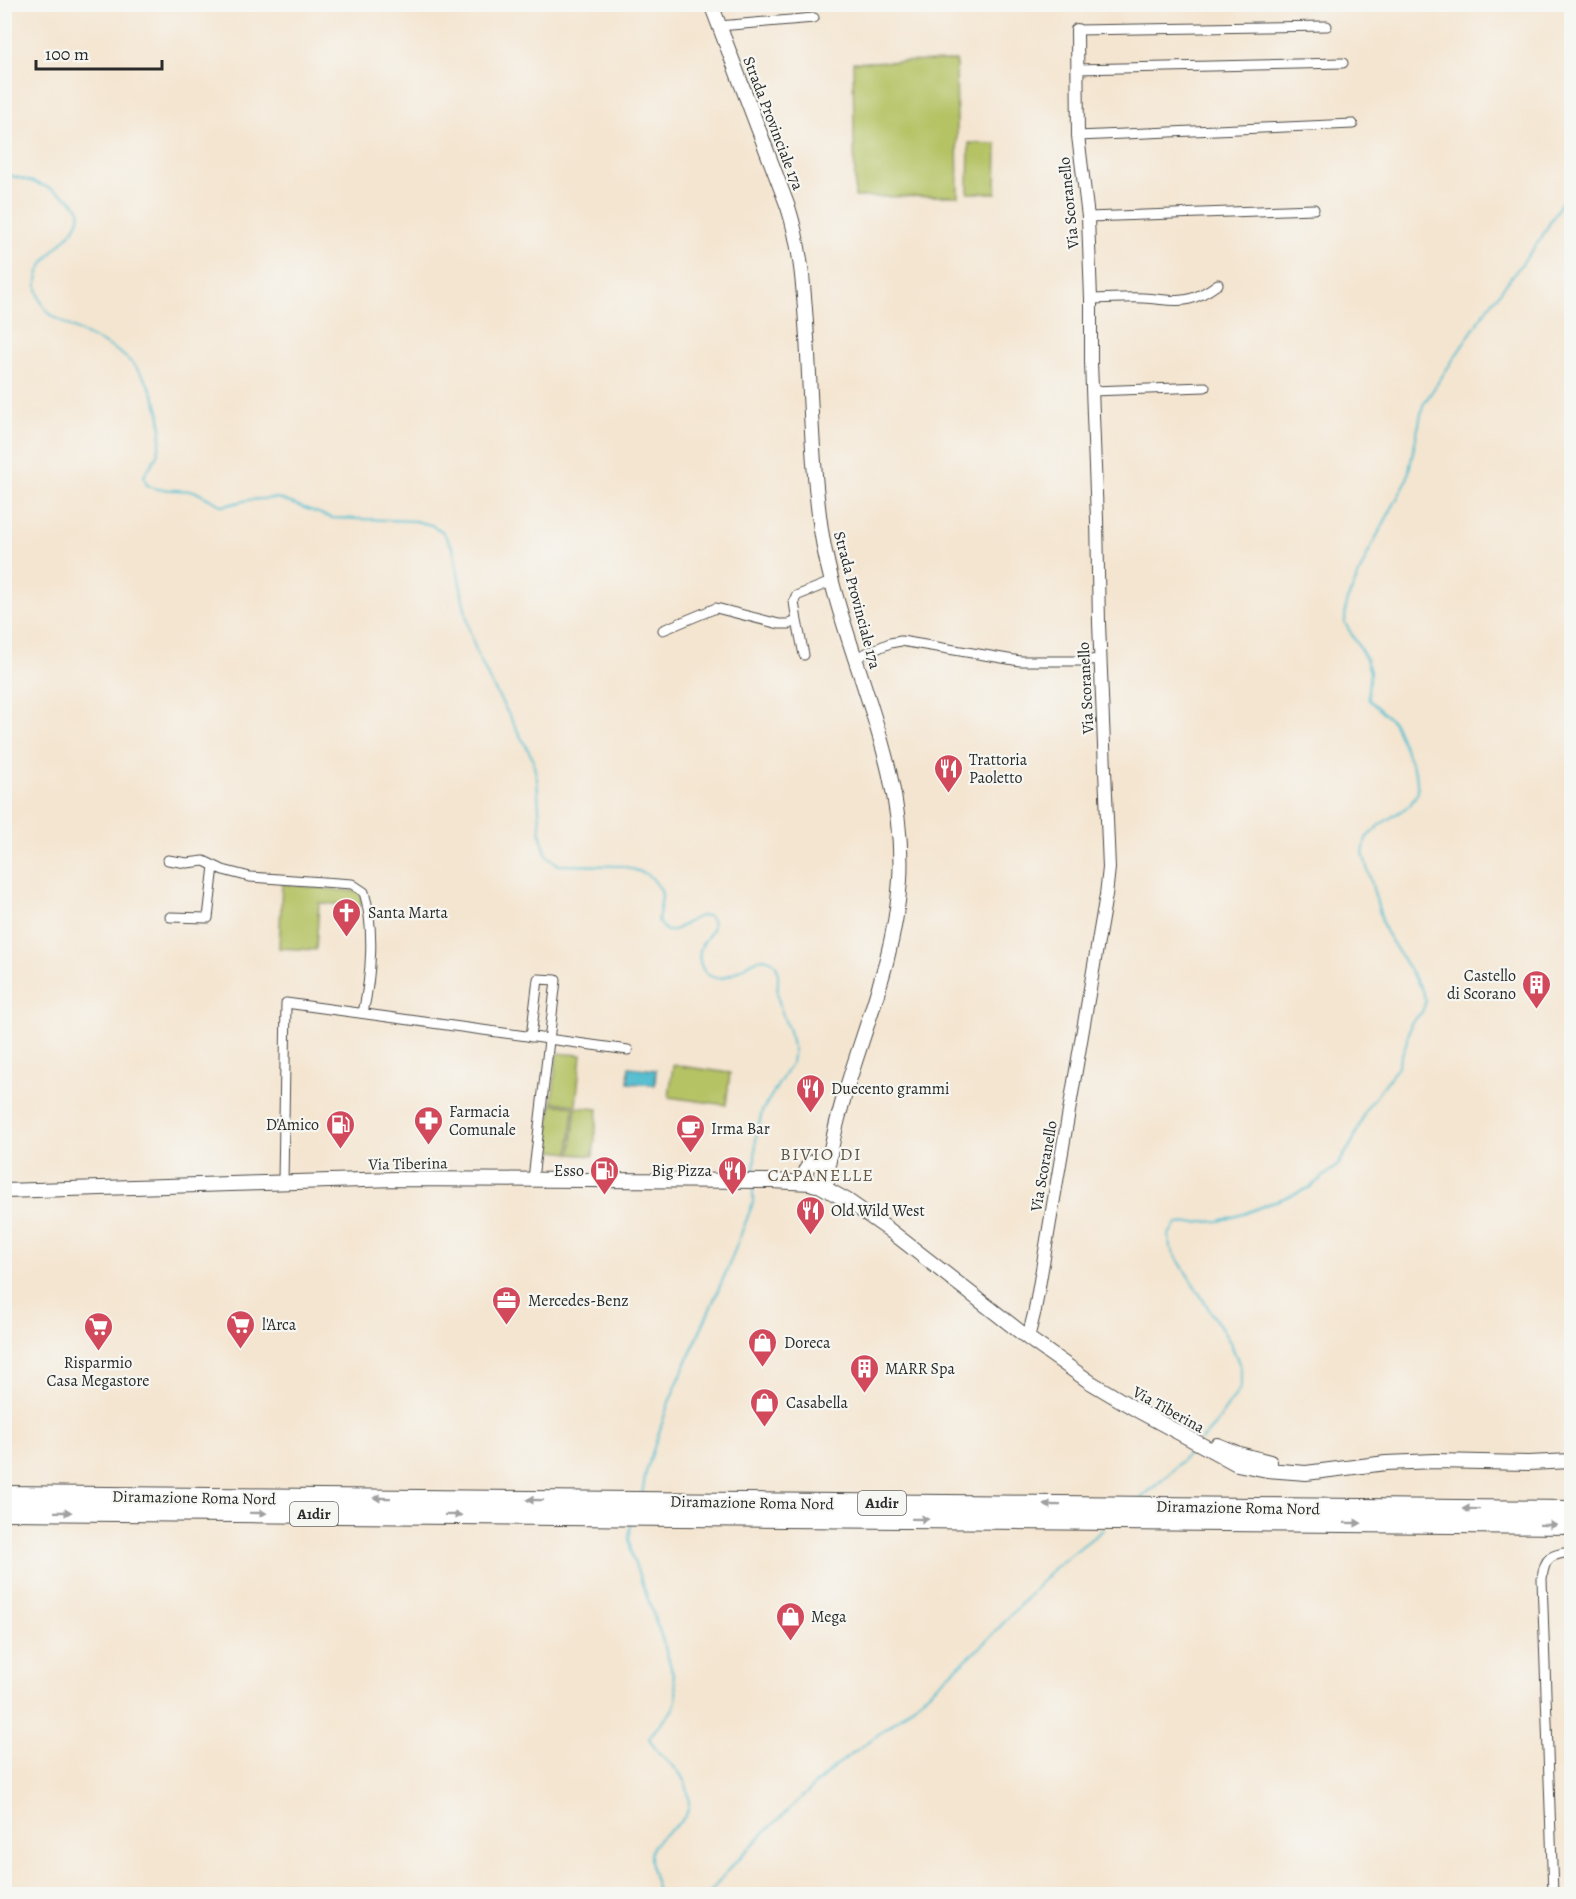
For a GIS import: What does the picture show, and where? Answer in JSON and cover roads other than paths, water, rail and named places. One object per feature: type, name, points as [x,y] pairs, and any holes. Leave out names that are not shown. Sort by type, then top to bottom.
[{"type":"highway","name":"Diramazione Roma Nord","points":[[4,1495],[625,1509]]},
{"type":"highway","name":"Diramazione Roma Nord","points":[[4,1511],[1110,1506],[1572,1510]]},
{"type":"highway","name":"Diramazione Roma Nord","points":[[653,1509],[1085,1521],[1572,1525]]},
{"type":"main road","name":"Strada Provinciale 17a","points":[[711,4],[788,207],[798,247],[803,283],[819,510],[824,543],[894,792],[900,838],[901,871],[896,915],[885,969],[820,1167],[826,1181],[815,1184]]},
{"type":"main road","points":[[775,1181],[820,1167]]},
{"type":"main road","points":[[815,1184],[806,1173],[820,1167]]},
{"type":"main road","points":[[820,1167],[848,1202]]},
{"type":"main road","name":"Via Tiberina","points":[[4,1191],[396,1179],[775,1181],[815,1184],[848,1202],[888,1229],[1062,1363],[1137,1410],[1215,1448],[1288,1464],[1327,1466],[1435,1461],[1528,1463],[1570,1460]]},
{"type":"street","points":[[719,26],[814,18]]},
{"type":"street","points":[[1077,30],[1327,26]]},
{"type":"street","name":"Via Scoranello","points":[[1028,1338],[1039,1287],[1108,879],[1109,854],[1100,658],[1092,391],[1092,299],[1088,217],[1078,136],[1077,30]]},
{"type":"street","points":[[1077,69],[1343,63]]},
{"type":"street","points":[[1078,136],[1353,124]]},
{"type":"street","points":[[1088,217],[1314,209]]},
{"type":"street","points":[[1092,299],[1137,298],[1180,302],[1198,297],[1218,284]]},
{"type":"street","points":[[1092,391],[1205,387]]},
{"type":"street","points":[[804,656],[795,598],[833,581]]},
{"type":"street","points":[[663,630],[716,608],[779,624],[797,621]]},
{"type":"street","points":[[855,658],[890,643],[901,642],[1020,661],[1080,661],[1100,658]]},
{"type":"street","points":[[168,860],[188,863],[204,861],[250,878],[352,884],[364,892],[370,922],[368,989],[363,1013]]},
{"type":"street","points":[[170,917],[208,918],[214,866]]},
{"type":"street","points":[[531,1037],[538,979],[556,980],[533,1179]]},
{"type":"street","points":[[284,1182],[286,1003],[628,1050]]},
{"type":"street","points":[[1553,1894],[1542,1579],[1544,1567],[1550,1557],[1572,1552]]},
{"type":"water","points":[[629,1067],[656,1070],[655,1085],[628,1083]]},
{"type":"waterway","points":[[4,174],[56,191],[66,196],[79,209],[79,219],[74,228],[41,267],[37,279],[38,293],[49,313],[114,349],[137,368],[146,381],[153,394],[161,422],[158,452],[144,476],[147,485],[156,489],[194,491],[223,506],[248,500],[277,498],[332,518],[415,521],[431,525],[442,531],[453,548],[469,629],[477,653],[532,757],[537,779],[541,837],[547,856],[559,865],[623,866],[652,878],[661,890],[658,921],[666,931],[677,929],[697,917],[709,916],[713,927],[700,950],[700,960],[703,970],[711,976],[716,978],[727,976],[763,958],[775,964],[778,972],[780,1006],[791,1037],[793,1053],[792,1062],[762,1111],[756,1139],[754,1176]]},
{"type":"waterway","points":[[1201,1440],[1215,1425],[1241,1387],[1241,1368],[1231,1344],[1170,1247],[1169,1234],[1177,1224],[1219,1221],[1309,1188],[1338,1165],[1353,1141],[1365,1111],[1397,1068],[1411,1023],[1422,1012],[1426,1001],[1421,988],[1385,931],[1363,853],[1366,838],[1381,824],[1410,805],[1418,792],[1416,774],[1394,723],[1369,700],[1370,672],[1366,659],[1345,623],[1346,603],[1371,547],[1407,480],[1423,405],[1486,310],[1540,240],[1572,184]]},
{"type":"waterway","points":[[642,1494],[646,1472],[669,1402],[727,1270],[753,1203],[753,1187]]},
{"type":"waterway","points":[[1141,1498],[1168,1475],[1195,1446]]},
{"type":"waterway","points":[[631,1524],[629,1539],[632,1556],[667,1653],[676,1690],[674,1706],[649,1738],[684,1780],[689,1798],[689,1806],[684,1818],[652,1848],[651,1866],[659,1894]]},
{"type":"waterway","points":[[709,1894],[728,1870],[763,1834],[834,1767],[891,1725],[984,1644],[1054,1568],[1104,1529]]},
{"type":"place","name":"Trattoria Paoletto","points":[[948,794]]},
{"type":"place","name":"Santa Marta","points":[[347,938]]},
{"type":"place","name":"Castello di Scorano","points":[[1537,1010]]},
{"type":"place","name":"Duecento grammi","points":[[810,1114]]},
{"type":"place","name":"Farmacia Comunale","points":[[428,1146]]},
{"type":"place","name":"D'Amico","points":[[340,1150]]},
{"type":"place","name":"Irma Bar","points":[[690,1154]]},
{"type":"place","name":"Esso","points":[[605,1196]]},
{"type":"place","name":"Big Pizza","points":[[733,1196]]},
{"type":"place","name":"Old Wild West","points":[[810,1236]]},
{"type":"place","name":"Mercedes-Benz","points":[[507,1326]]},
{"type":"place","name":"l'Arca","points":[[241,1350]]},
{"type":"place","name":"Risparmio Casa Megastore","points":[[98,1352]]},
{"type":"place","name":"Doreca","points":[[763,1368]]},
{"type":"place","name":"MARR Spa","points":[[864,1394]]},
{"type":"place","name":"Casabella","points":[[765,1428]]},
{"type":"place","name":"Mega","points":[[790,1642]]},
{"type":"district","name":"BIVIO DI CAPANELLE","points":[[821,1164]]}]
